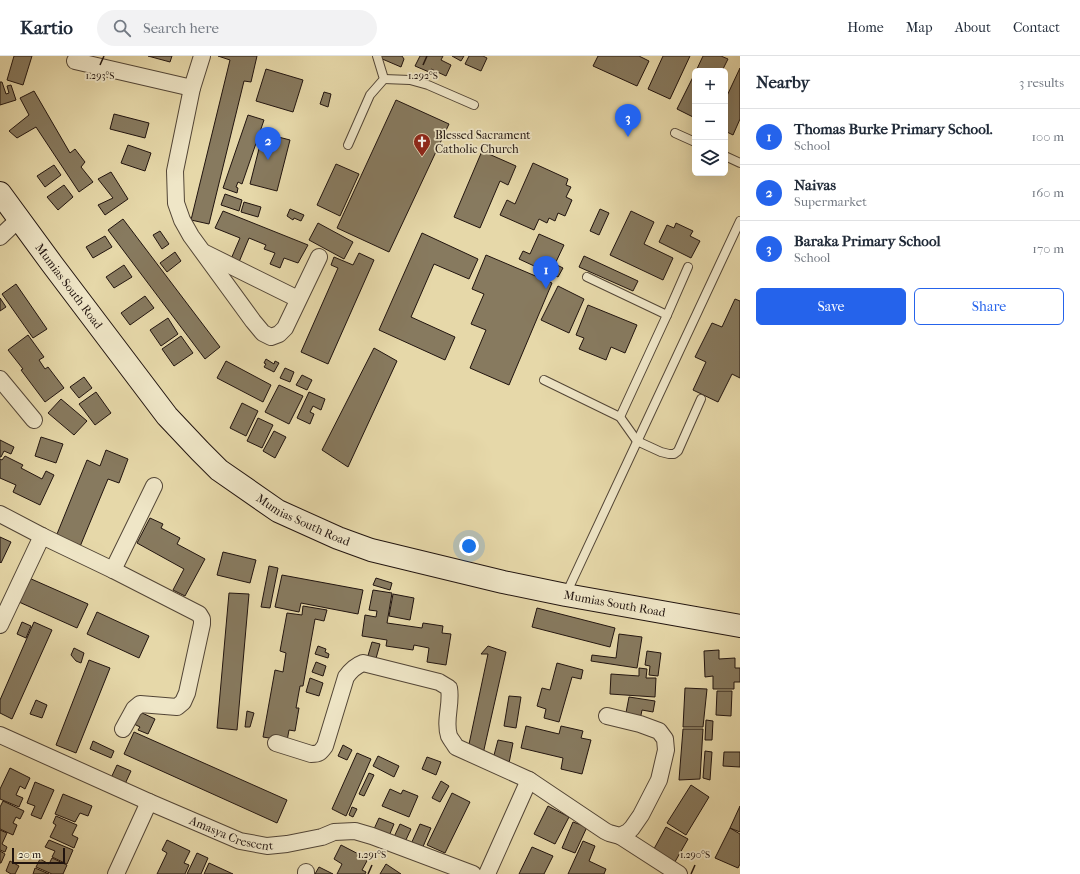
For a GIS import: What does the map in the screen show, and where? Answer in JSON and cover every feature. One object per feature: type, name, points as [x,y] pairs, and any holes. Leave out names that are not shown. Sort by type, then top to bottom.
[{"type":"main road","name":"Mumias South Road","points":[[0,193],[79,301],[167,416],[219,470],[278,511],[338,538],[371,550],[503,582],[566,595],[740,626]]},
{"type":"street","points":[[202,56],[192,88],[175,171],[176,203],[182,220],[191,236],[253,321],[263,333],[270,337],[280,334],[285,328],[319,257]]},
{"type":"street","points":[[75,61],[192,88]]},
{"type":"street","points":[[0,237],[19,219]]},
{"type":"street","points":[[203,252],[298,299]]},
{"type":"street","points":[[0,379],[34,420]]},
{"type":"street","points":[[113,570],[154,486]]},
{"type":"street","points":[[0,514],[199,614],[202,619],[187,693],[183,702],[177,707],[140,704],[134,709],[123,729]]},
{"type":"street","points":[[0,625],[42,536]]},
{"type":"street","points":[[276,743],[311,754],[321,752],[325,746],[346,677],[353,668],[363,664],[443,684],[449,688],[450,696],[448,726],[450,737],[456,746],[529,780],[605,831],[620,836],[679,874]]},
{"type":"street","points":[[607,716],[640,724],[659,731],[665,739],[666,744],[659,780],[635,824],[628,832],[620,836]]},
{"type":"street","name":"Amasya Crescent","points":[[0,735],[240,841],[267,846],[287,844],[322,837],[334,832],[355,831],[473,874]]},
{"type":"street","points":[[487,874],[529,780]]},
{"type":"street","points":[[116,874],[149,802]]},
{"type":"lane","points":[[377,56],[384,79]]},
{"type":"lane","points":[[384,79],[410,80],[428,85],[474,105]]},
{"type":"lane","points":[[348,145],[370,95],[384,79]]},
{"type":"lane","points":[[675,133],[692,141]]},
{"type":"lane","points":[[728,157],[740,163]]},
{"type":"lane","points":[[566,595],[740,221]]},
{"type":"lane","points":[[620,417],[668,315],[688,267]]},
{"type":"lane","points":[[587,277],[668,315]]},
{"type":"lane","points":[[544,380],[620,417],[637,441],[669,454],[674,454],[678,451],[701,399]]},
{"type":"building","points":[[14,56],[32,56],[23,85],[7,80]]},
{"type":"building","points":[[148,56],[172,56],[170,62]]},
{"type":"building","points":[[218,56],[257,56],[251,82],[244,81],[209,224],[191,220],[230,60]]},
{"type":"building","points":[[382,56],[402,56],[404,59],[401,67],[380,58]]},
{"type":"building","points":[[420,56],[443,56],[441,60],[451,65],[446,76],[431,69],[429,72],[415,66]]},
{"type":"building","points":[[452,56],[464,56],[461,61]]},
{"type":"building","points":[[469,56],[483,56],[487,58],[481,71],[465,64]]},
{"type":"building","points":[[598,56],[639,56],[649,61],[637,86],[593,66]]},
{"type":"building","points":[[663,56],[690,56],[670,99],[648,89]]},
{"type":"building","points":[[703,56],[721,56],[728,59],[724,68],[697,68]]},
{"type":"building","points":[[740,68],[740,119],[733,135],[728,132],[728,94]]},
{"type":"building","points":[[266,69],[303,80],[293,112],[256,101]]},
{"type":"building","points":[[692,79],[692,116],[677,109]]},
{"type":"building","points":[[0,82],[2,82],[6,94],[9,93],[7,86],[11,85],[16,100],[0,105]]},
{"type":"building","points":[[34,91],[70,153],[75,149],[85,162],[81,167],[93,182],[79,192],[36,127],[17,138],[9,131],[29,115],[20,98]]},
{"type":"building","points":[[324,92],[331,94],[328,107],[320,104]]},
{"type":"building","points":[[396,100],[449,124],[389,252],[337,228]]},
{"type":"building","points":[[114,114],[149,123],[145,138],[110,129]]},
{"type":"building","points":[[248,115],[264,120],[242,184],[238,182],[236,187],[238,188],[237,193],[223,188]]},
{"type":"building","points":[[263,133],[290,140],[277,191],[250,184]]},
{"type":"building","points":[[128,145],[151,153],[145,171],[121,163]]},
{"type":"building","points":[[482,151],[516,166],[508,185],[500,181],[480,228],[454,217]]},
{"type":"building","points":[[533,163],[568,179],[566,185],[571,187],[566,197],[572,200],[565,216],[558,213],[555,221],[549,218],[547,223],[539,219],[534,230],[500,215],[507,200],[515,204]]},
{"type":"building","points":[[336,164],[359,174],[340,216],[317,205]]},
{"type":"building","points":[[54,165],[61,175],[45,187],[37,176]]},
{"type":"building","points":[[111,172],[128,199],[105,215],[98,205],[113,198],[98,179]]},
{"type":"building","points":[[64,185],[73,197],[58,210],[47,197]]},
{"type":"building","points":[[225,194],[242,200],[239,211],[221,205]]},
{"type":"building","points":[[244,202],[261,207],[258,217],[241,212]]},
{"type":"building","points":[[290,209],[304,215],[301,221],[294,218],[293,220],[287,216]]},
{"type":"building","points":[[600,209],[609,213],[599,235],[590,231]]},
{"type":"building","points":[[223,211],[308,245],[298,263],[284,258],[280,268],[270,264],[275,253],[264,249],[266,245],[249,238],[239,262],[231,259],[240,238],[215,228]]},
{"type":"building","points":[[631,211],[654,222],[644,244],[673,258],[663,280],[610,255]]},
{"type":"building","points":[[123,219],[220,347],[205,359],[108,230]]},
{"type":"building","points":[[318,223],[353,242],[344,259],[309,240]]},
{"type":"building","points":[[676,223],[693,231],[690,236],[700,241],[691,258],[659,242],[667,225],[674,228]]},
{"type":"building","points":[[160,231],[169,244],[162,249],[153,235]]},
{"type":"building","points":[[422,233],[478,259],[469,279],[434,264],[411,317],[455,337],[445,360],[379,330]]},
{"type":"building","points":[[539,234],[564,245],[555,264],[563,268],[558,277],[519,259],[523,251],[530,254]]},
{"type":"building","points":[[105,236],[112,247],[93,258],[86,247]]},
{"type":"building","points":[[175,252],[181,261],[167,272],[160,263]]},
{"type":"building","points":[[359,253],[374,260],[328,364],[301,352],[338,268],[331,265],[334,257],[353,265]]},
{"type":"building","points":[[486,255],[552,283],[509,385],[470,368],[486,330],[471,324],[484,294],[472,289]]},
{"type":"building","points":[[584,256],[638,281],[633,291],[579,267]]},
{"type":"building","points":[[124,265],[132,277],[114,288],[106,277]]},
{"type":"building","points":[[16,284],[47,329],[33,338],[2,294]]},
{"type":"building","points":[[558,286],[584,299],[569,333],[541,320]]},
{"type":"building","points":[[145,296],[154,308],[130,325],[121,313]]},
{"type":"building","points":[[0,298],[6,307],[0,311]]},
{"type":"building","points":[[735,299],[740,301],[740,378],[732,374],[718,402],[693,390],[706,362],[695,357],[712,323],[722,327]]},
{"type":"building","points":[[588,305],[637,325],[625,353],[611,347],[606,360],[579,349],[584,338],[576,335]]},
{"type":"building","points":[[168,318],[178,334],[161,346],[150,330]]},
{"type":"building","points":[[28,335],[44,357],[39,360],[45,369],[48,367],[64,388],[45,402],[21,370],[23,369],[8,350]]},
{"type":"building","points":[[181,336],[193,353],[174,366],[162,349]]},
{"type":"building","points":[[374,348],[397,361],[348,467],[322,450]]},
{"type":"building","points":[[266,359],[274,364],[275,361],[279,363],[274,372],[264,367],[266,364],[264,363]]},
{"type":"building","points":[[226,361],[271,385],[263,402],[217,378]]},
{"type":"building","points":[[285,368],[294,372],[290,382],[280,378]]},
{"type":"building","points":[[302,375],[312,380],[307,390],[296,385]]},
{"type":"building","points":[[84,377],[92,388],[79,398],[70,387]]},
{"type":"building","points":[[279,385],[303,396],[289,424],[265,412]]},
{"type":"building","points":[[96,392],[111,413],[95,425],[79,404]]},
{"type":"building","points":[[309,392],[325,399],[321,410],[313,406],[310,412],[314,414],[310,424],[297,418]]},
{"type":"building","points":[[61,399],[87,421],[74,435],[48,413]]},
{"type":"building","points":[[242,403],[258,411],[246,436],[230,428]]},
{"type":"building","points":[[258,418],[273,425],[262,448],[247,441]]},
{"type":"building","points":[[274,431],[286,437],[275,458],[263,451]]},
{"type":"building","points":[[41,437],[63,444],[56,463],[35,456]]},
{"type":"building","points":[[0,440],[14,447],[11,454],[4,451],[0,457]]},
{"type":"building","points":[[106,450],[128,459],[119,483],[108,479],[79,549],[55,539],[87,460],[100,466]]},
{"type":"building","points":[[5,456],[23,465],[21,468],[42,479],[46,471],[54,475],[40,505],[13,492],[16,485],[0,478],[0,459],[2,460]]},
{"type":"building","points":[[150,518],[163,524],[161,528],[180,538],[177,544],[205,559],[185,596],[173,590],[184,569],[137,543]]},
{"type":"building","points":[[0,537],[11,542],[1,563],[0,562]]},
{"type":"building","points":[[223,552],[256,560],[250,583],[217,575]]},
{"type":"building","points":[[269,566],[278,568],[270,608],[261,607]]},
{"type":"building","points":[[282,575],[363,590],[358,614],[301,603],[299,612],[275,607]]},
{"type":"building","points":[[29,578],[88,604],[77,628],[19,602]]},
{"type":"building","points":[[376,578],[392,583],[390,590],[373,585]]},
{"type":"building","points":[[373,590],[392,593],[387,623],[422,628],[423,623],[443,626],[442,633],[451,634],[446,665],[427,662],[429,648],[414,645],[413,650],[386,646],[387,640],[362,636],[365,615],[376,617],[377,611],[369,610]]},
{"type":"building","points":[[229,593],[249,594],[237,730],[217,728]]},
{"type":"building","points":[[393,594],[414,598],[410,620],[389,616]]},
{"type":"building","points":[[303,606],[327,610],[324,621],[315,619],[303,686],[300,686],[296,708],[299,708],[295,731],[289,730],[287,741],[263,737],[275,670],[283,672],[286,653],[280,651],[287,613],[302,615]]},
{"type":"building","points":[[537,608],[615,628],[610,647],[532,627]]},
{"type":"building","points":[[97,612],[149,636],[139,658],[87,634]]},
{"type":"building","points":[[22,622],[31,626],[26,638],[17,634]]},
{"type":"building","points":[[34,622],[52,630],[12,719],[0,713],[0,700]]},
{"type":"building","points":[[619,634],[642,637],[637,668],[591,661],[592,655],[616,658]]},
{"type":"building","points":[[372,642],[380,644],[375,662],[367,659]]},
{"type":"building","points":[[318,646],[326,649],[325,652],[329,654],[328,658],[315,654]]},
{"type":"building","points":[[488,646],[506,652],[483,754],[468,749],[488,654],[481,654]]},
{"type":"building","points":[[74,648],[84,653],[81,663],[76,661],[71,655]]},
{"type":"building","points":[[719,650],[719,659],[735,658],[735,668],[740,668],[740,682],[734,682],[734,689],[713,689],[713,676],[705,677],[704,651]]},
{"type":"building","points":[[647,651],[661,653],[658,676],[649,675],[650,666],[645,665]]},
{"type":"building","points":[[89,660],[110,668],[76,753],[56,745]]},
{"type":"building","points":[[316,662],[326,666],[323,676],[312,672]]},
{"type":"building","points":[[557,663],[583,670],[581,679],[572,677],[559,722],[544,718],[546,709],[537,706],[542,688],[550,690]]},
{"type":"building","points":[[639,668],[647,669],[646,678],[656,678],[655,697],[610,694],[611,674],[639,676]]},
{"type":"building","points":[[310,678],[323,683],[319,696],[306,692]]},
{"type":"building","points":[[685,688],[707,689],[703,727],[683,727]]},
{"type":"building","points":[[717,691],[732,691],[731,716],[716,715]]},
{"type":"building","points":[[509,696],[521,697],[516,728],[504,726]]},
{"type":"building","points":[[629,697],[655,701],[653,712],[642,710],[640,720],[625,718]]},
{"type":"building","points":[[36,700],[47,705],[42,718],[30,714]]},
{"type":"building","points":[[247,711],[254,713],[250,727],[245,727]]},
{"type":"building","points":[[140,712],[155,719],[148,734],[138,730],[140,727],[134,724]]},
{"type":"building","points":[[706,720],[713,721],[712,740],[705,740]]},
{"type":"building","points":[[526,726],[559,734],[561,726],[583,731],[581,738],[591,740],[582,774],[561,769],[563,758],[521,748]]},
{"type":"building","points":[[683,729],[703,729],[700,779],[679,780]]},
{"type":"building","points":[[134,732],[287,800],[277,823],[124,754]]},
{"type":"building","points":[[498,740],[513,743],[509,763],[493,759]]},
{"type":"building","points":[[93,741],[114,751],[111,758],[90,749]]},
{"type":"building","points":[[343,745],[352,750],[347,760],[338,756]]},
{"type":"building","points":[[705,751],[712,752],[710,780],[703,778]]},
{"type":"building","points":[[724,752],[740,752],[740,767],[723,766]]},
{"type":"building","points":[[357,753],[371,759],[346,816],[332,809]]},
{"type":"building","points":[[378,756],[399,766],[394,777],[373,766]]},
{"type":"building","points":[[427,757],[441,762],[436,775],[422,769]]},
{"type":"building","points":[[117,765],[131,771],[125,784],[111,778]]},
{"type":"building","points":[[10,768],[30,778],[25,789],[20,786],[16,795],[23,798],[19,807],[0,799],[0,789]]},
{"type":"building","points":[[369,773],[374,775],[364,796],[359,794]]},
{"type":"building","points":[[441,781],[449,786],[440,802],[432,798]]},
{"type":"building","points":[[35,782],[54,790],[41,819],[31,815],[35,806],[27,803]]},
{"type":"building","points":[[691,785],[709,797],[686,835],[667,823]]},
{"type":"building","points":[[390,789],[401,794],[403,790],[418,796],[409,817],[382,806]]},
{"type":"building","points":[[452,793],[470,802],[445,853],[427,845]]},
{"type":"building","points":[[63,794],[92,806],[88,816],[80,813],[75,822],[55,814]]},
{"type":"building","points":[[3,801],[24,811],[20,819],[16,817],[13,823],[17,825],[13,835],[0,829],[0,807]]},
{"type":"building","points":[[548,806],[569,817],[555,844],[534,834]]},
{"type":"building","points":[[740,806],[740,832],[730,828]]},
{"type":"building","points":[[352,807],[357,809],[353,817],[349,815]]},
{"type":"building","points":[[56,816],[77,825],[72,835],[78,838],[74,848],[50,837],[56,825],[53,823]]},
{"type":"building","points":[[379,818],[394,824],[389,836],[374,829]]},
{"type":"building","points":[[573,822],[587,827],[575,853],[562,848]]},
{"type":"building","points":[[400,824],[411,829],[405,842],[394,837]]},
{"type":"building","points":[[420,824],[431,828],[422,849],[411,844]]},
{"type":"building","points":[[666,827],[688,839],[672,867],[650,856]]},
{"type":"building","points":[[730,828],[740,834],[740,864],[738,868],[715,858]]},
{"type":"building","points":[[0,830],[7,833],[2,844],[7,847],[5,852],[0,850]]},
{"type":"building","points":[[49,840],[73,850],[67,864],[52,857],[55,851],[45,847]]},
{"type":"building","points":[[167,840],[190,851],[184,863],[189,865],[185,874],[157,874],[167,853],[162,850]]},
{"type":"building","points":[[583,841],[595,846],[589,861],[606,869],[604,874],[568,874]]},
{"type":"building","points":[[341,845],[368,859],[362,870],[366,872],[365,874],[337,874],[342,864],[334,859]]},
{"type":"building","points":[[532,847],[553,856],[544,874],[519,874]]},
{"type":"building","points":[[0,851],[5,854],[1,863],[0,863]]},
{"type":"building","points":[[197,853],[208,858],[201,874],[187,874]]},
{"type":"building","points":[[52,858],[67,865],[63,874],[52,874],[36,867],[40,859],[49,864]]},
{"type":"building","points":[[10,861],[19,866],[15,874],[11,874],[6,871]]},
{"type":"building","points":[[209,863],[233,874],[204,874]]},
{"type":"building","points":[[386,864],[401,874],[380,874]]},
{"type":"building","points":[[319,867],[333,874],[315,874]]},
{"type":"building","points":[[35,868],[49,874],[33,874]]},
{"type":"place","name":"Baraka Primary School","points":[[628,137]]},
{"type":"place","name":"Blessed Sacrament Catholic Church","points":[[422,157]]},
{"type":"place","name":"Naivas","points":[[268,160]]},
{"type":"place","name":"Thomas Burke Primary School.","points":[[546,289]]}]
